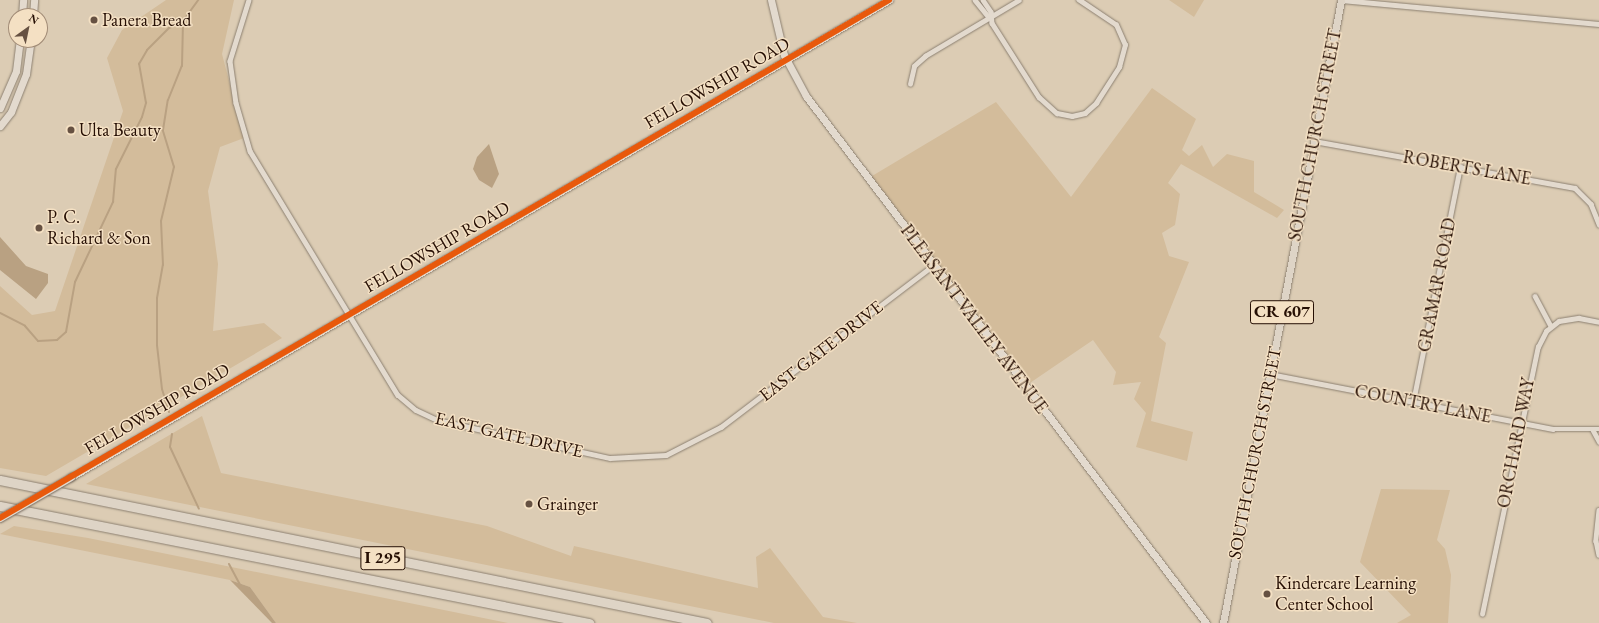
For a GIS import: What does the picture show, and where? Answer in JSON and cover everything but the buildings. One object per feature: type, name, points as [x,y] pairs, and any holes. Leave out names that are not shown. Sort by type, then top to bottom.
[{"type":"highway","name":"I 295","points":[[0,480],[707,623]]},
{"type":"highway","name":"I 295","points":[[0,506],[590,623]]},
{"type":"main road","name":"SOUTH CHURCH STREET","points":[[1223,623],[1341,0]]},
{"type":"street","name":"EAST GATE DRIVE","points":[[249,0],[230,61],[236,103],[250,151],[352,314],[398,395],[426,416],[460,427],[581,453],[645,459],[678,452],[721,427],[934,265]]},
{"type":"street","name":"PLEASANT VALLEY AVENUE","points":[[771,0],[786,61],[806,96],[1206,623]]},
{"type":"street","name":"FELLOWSHIP ROAD","points":[[0,518],[889,0]]},
{"type":"street","points":[[975,0],[989,17],[1045,104],[1057,113],[1078,116],[1091,109],[1100,97],[1122,60],[1125,45],[1116,25],[1079,0]]},
{"type":"street","points":[[983,0],[991,12],[989,17]]},
{"type":"street","points":[[910,84],[911,72],[919,61],[1019,0]]},
{"type":"street","points":[[1341,0],[1599,24]]},
{"type":"street","points":[[0,108],[16,71],[19,48]]},
{"type":"street","points":[[0,126],[11,112],[26,74],[30,48]]},
{"type":"street","name":"ROBERTS LANE","points":[[1314,141],[1575,188],[1591,204],[1599,224]]},
{"type":"street","name":"GRAMAR ROAD","points":[[1413,402],[1460,167]]},
{"type":"street","points":[[1535,296],[1551,326],[1575,318],[1599,322]]},
{"type":"street","name":"ORCHARD WAY","points":[[1482,614],[1520,422],[1538,347],[1551,326]]},
{"type":"street","name":"COUNTRY LANE","points":[[1270,374],[1561,430],[1599,429]]},
{"type":"street","points":[[1593,430],[1599,441]]},
{"type":"street","points":[[1599,510],[1599,555]]},
{"type":"shaded area","points":[[166,0],[234,0],[222,54],[244,138],[220,147],[208,191],[218,264],[213,331],[264,323],[282,338],[46,476],[0,468],[0,286],[32,315],[55,311],[123,111],[107,58],[122,30]]},
{"type":"shaded area","points":[[1169,0],[1204,0],[1194,17]]},
{"type":"shaded area","points":[[1152,88],[1196,119],[1182,150],[1189,156],[1202,145],[1213,167],[1227,154],[1254,161],[1254,192],[1284,210],[1277,218],[1181,164],[1168,183],[1180,194],[1175,225],[1162,233],[1169,256],[1189,262],[1159,337],[1166,343],[1151,421],[1193,432],[1187,461],[1136,447],[1146,413],[1134,399],[1141,382],[1113,385],[1116,372],[1093,340],[1024,387],[867,179],[996,102],[1071,197]]},
{"type":"shaded area","points":[[489,144],[499,174],[492,188],[479,180],[473,169],[477,157]]},
{"type":"shaded area","points":[[0,237],[26,266],[48,274],[48,283],[36,299],[0,270]]},
{"type":"shaded area","points":[[202,416],[221,473],[487,526],[571,556],[574,546],[758,588],[756,557],[770,548],[823,617],[857,623],[774,623],[86,484]]},
{"type":"shaded area","points":[[1381,489],[1450,490],[1437,540],[1445,549],[1451,575],[1448,623],[1397,623],[1411,615],[1360,562]]},
{"type":"shaded area","points":[[14,526],[88,538],[508,623],[276,623],[250,587],[230,580],[0,534]]},
{"type":"shaded area","points":[[230,580],[250,587],[276,623],[272,623]]},
{"type":"waterway","points":[[169,412],[162,389],[157,345],[157,298],[163,265],[161,221],[174,167],[163,130],[168,100],[182,66],[183,21],[198,0]]},
{"type":"waterway","points":[[0,313],[25,326],[38,341],[57,340],[66,332],[75,282],[113,202],[116,169],[142,117],[146,103],[139,64],[147,50],[169,28],[183,21]]},
{"type":"waterway","points":[[172,434],[170,447],[199,509]]},
{"type":"waterway","points":[[229,564],[240,585]]},
{"type":"cycle path","points":[[0,518],[889,0]]},
{"type":"place","name":"Panera Bread","points":[[94,20]]},
{"type":"place","name":"Ulta Beauty","points":[[71,130]]},
{"type":"place","name":"P. C. Richard & Son","points":[[39,228]]},
{"type":"place","name":"Grainger","points":[[529,504]]},
{"type":"place","name":"Kindercare Learning Center School","points":[[1267,594]]}]
